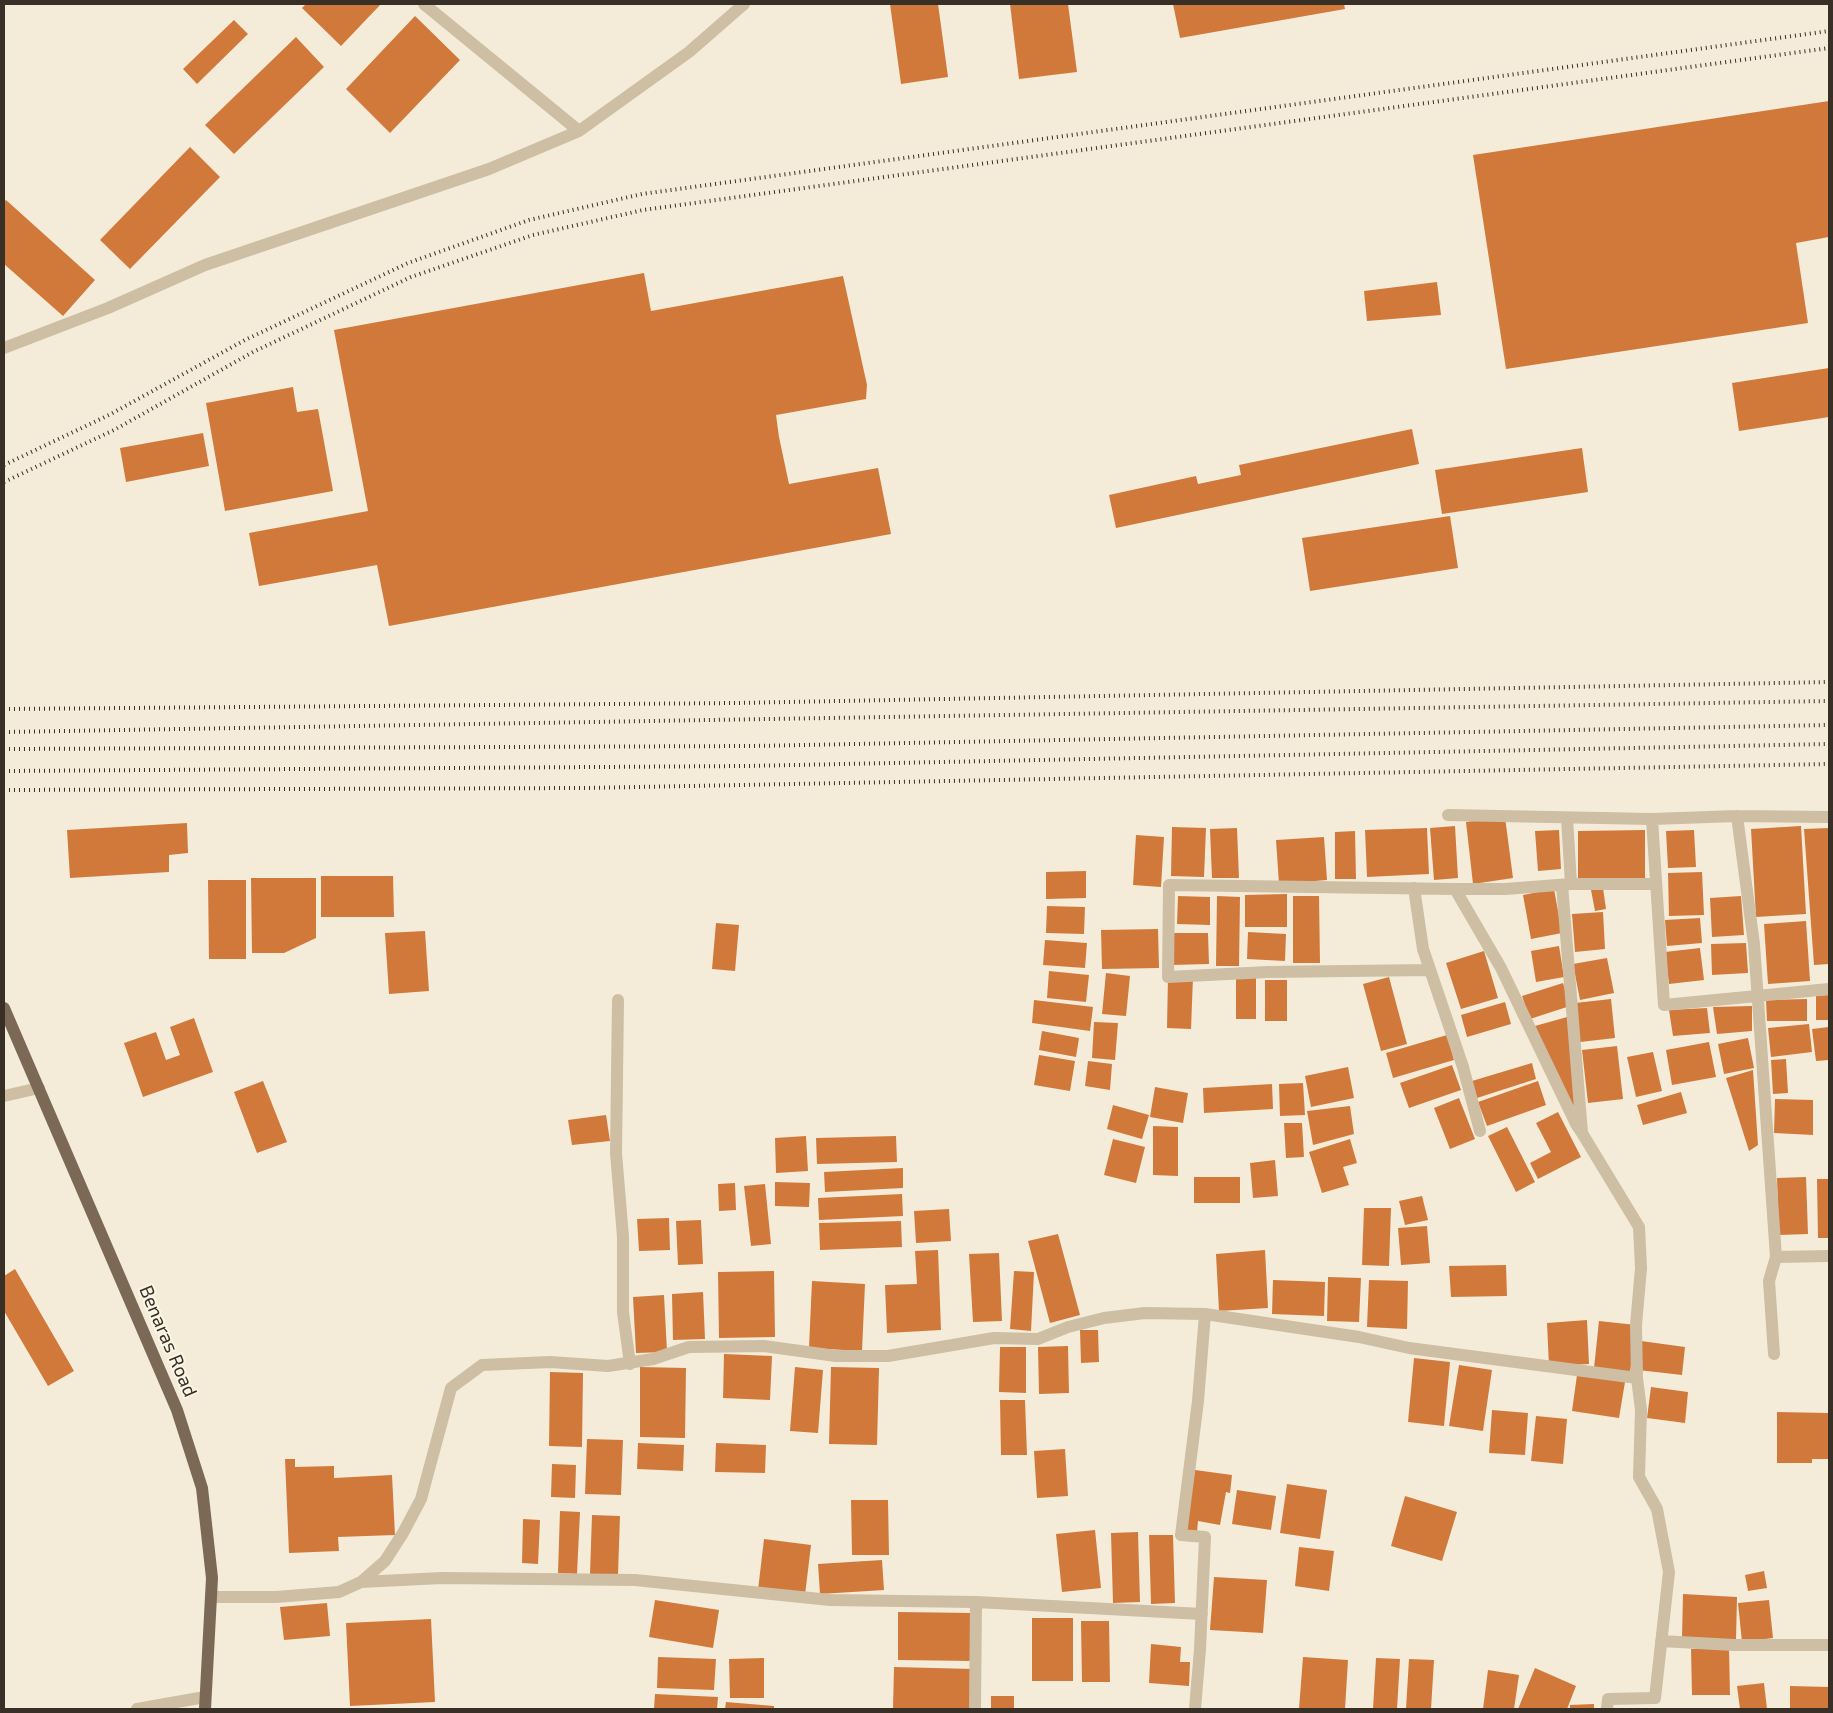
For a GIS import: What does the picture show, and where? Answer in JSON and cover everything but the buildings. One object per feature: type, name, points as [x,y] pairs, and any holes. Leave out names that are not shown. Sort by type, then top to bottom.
[{"type":"main road","name":"Benaras Road","points":[[4,1008],[177,1410],[202,1488],[212,1578],[205,1703]]},
{"type":"street","points":[[424,4],[579,131]]},
{"type":"street","points":[[4,348],[108,308],[205,265],[489,169],[579,131],[689,52],[744,4]]},
{"type":"street","points":[[1448,815],[1652,819],[1737,816],[1829,817]]},
{"type":"street","points":[[1737,816],[1754,944],[1776,1257],[1769,1281],[1774,1354]]},
{"type":"street","points":[[1567,818],[1567,884],[1582,1133]]},
{"type":"street","points":[[1652,819],[1664,1005],[1829,989]]},
{"type":"street","points":[[1430,970],[1268,972],[1168,977],[1170,885],[1505,889],[1567,884],[1655,884]]},
{"type":"street","points":[[1414,888],[1424,949],[1463,1067],[1480,1131]]},
{"type":"street","points":[[1455,889],[1501,968],[1576,1124],[1639,1227],[1641,1268],[1636,1325],[1637,1378],[1641,1410],[1639,1477],[1657,1509],[1669,1572],[1655,1698],[1608,1699],[1607,1709]]},
{"type":"street","points":[[618,1000],[616,1153],[623,1237],[623,1312],[630,1364]]},
{"type":"street","points":[[4,1096],[39,1088]]},
{"type":"street","points":[[1776,1257],[1829,1256]]},
{"type":"street","points":[[211,1597],[309,1595],[339,1592],[361,1582],[385,1561],[421,1499],[452,1388],[482,1365],[550,1362],[608,1366],[630,1364],[688,1347],[764,1346],[836,1356],[888,1356],[994,1338],[1038,1339],[1068,1327],[1104,1318],[1145,1313],[1181,1316],[1204,1314],[1359,1337],[1418,1349],[1637,1378]]},
{"type":"street","points":[[1195,1709],[1205,1537],[1181,1535],[1198,1402],[1204,1314]]},
{"type":"street","points":[[361,1582],[442,1578],[635,1580],[830,1600],[976,1602],[1202,1614]]},
{"type":"street","points":[[975,1709],[976,1602]]},
{"type":"street","points":[[1661,1641],[1734,1645],[1829,1645]]},
{"type":"street","points":[[137,1709],[205,1703]]},
{"type":"railway","points":[[4,465],[109,415],[245,340],[408,263],[529,220],[642,194],[1829,31]]},
{"type":"railway","points":[[4,482],[114,430],[253,352],[411,277],[533,235],[643,210],[1829,48]]},
{"type":"railway","points":[[4,709],[736,703],[1829,682]]},
{"type":"railway","points":[[4,732],[1829,701]]},
{"type":"railway","points":[[4,749],[752,746],[1829,725]]},
{"type":"railway","points":[[4,771],[745,766],[1829,744]]},
{"type":"railway","points":[[4,790],[585,788],[1829,764]]}]
